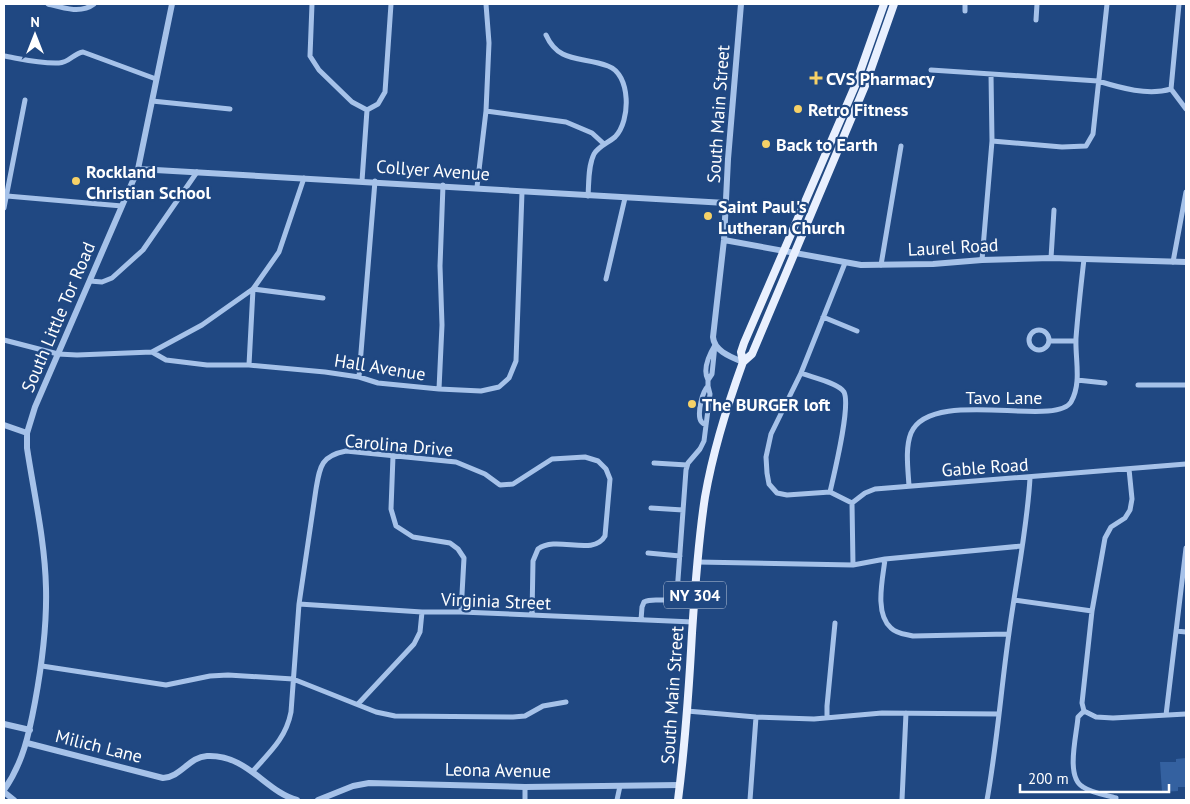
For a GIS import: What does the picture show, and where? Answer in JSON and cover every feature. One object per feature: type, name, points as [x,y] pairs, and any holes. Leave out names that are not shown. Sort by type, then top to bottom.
[{"type":"main road","name":"NY 304","points":[[743,362],[742,350],[855,86],[884,4]]},
{"type":"main road","name":"NY 304","points":[[743,362],[752,354],[795,253],[865,86],[894,4]]},
{"type":"main road","name":"South Main Street","points":[[678,800],[687,712],[697,562],[704,507],[714,454],[743,362]]},
{"type":"street","points":[[48,4],[79,10],[86,9],[94,4]]},
{"type":"street","name":"South Little Tor Road","points":[[4,791],[12,778],[27,743],[42,666],[46,588],[40,529],[27,448],[27,433],[30,420],[138,169],[172,4]]},
{"type":"street","points":[[312,4],[310,56],[319,70],[352,102],[367,110]]},
{"type":"street","points":[[367,110],[378,104],[385,92],[391,4]]},
{"type":"street","points":[[477,187],[486,111],[489,43],[486,4]]},
{"type":"street","name":"South Main Street","points":[[687,465],[702,447],[710,394],[706,375],[707,360],[715,345],[713,337],[724,240],[728,159],[741,4]]},
{"type":"street","points":[[965,4],[965,11]]},
{"type":"street","points":[[1036,20],[1037,4]]},
{"type":"street","points":[[992,141],[1062,148],[1086,146],[1093,134],[1107,4]]},
{"type":"street","points":[[1179,4],[1171,89],[1186,109]]},
{"type":"street","points":[[546,35],[555,50],[564,55],[600,62],[612,67],[622,79],[626,95],[626,112],[622,126],[615,137],[595,153],[590,165],[588,196]]},
{"type":"street","points":[[4,56],[59,63],[68,62],[83,52],[156,79]]},
{"type":"street","points":[[931,70],[1098,81],[1158,93],[1171,89]]},
{"type":"street","points":[[982,260],[992,141],[991,74]]},
{"type":"street","points":[[4,208],[25,100]]},
{"type":"street","points":[[152,101],[230,109]]},
{"type":"street","points":[[362,181],[367,110]]},
{"type":"street","points":[[486,111],[566,122],[592,133],[604,144]]},
{"type":"street","points":[[881,265],[901,146]]},
{"type":"street","name":"Collyer Avenue","points":[[138,169],[375,181],[477,187],[522,192],[726,203]]},
{"type":"street","points":[[90,281],[102,282],[112,278],[143,250],[197,172]]},
{"type":"street","points":[[152,352],[202,325],[253,289],[279,252],[304,178]]},
{"type":"street","points":[[359,377],[375,181]]},
{"type":"street","points":[[439,389],[442,325],[440,266],[443,186]]},
{"type":"street","name":"Hall Avenue","points":[[4,340],[58,354],[152,352],[166,360],[359,377],[378,383],[481,391],[498,387],[509,378],[516,361],[522,192]]},
{"type":"street","points":[[1174,262],[1186,192]]},
{"type":"street","points":[[7,196],[122,206]]},
{"type":"street","points":[[606,279],[625,198]]},
{"type":"street","points":[[1051,258],[1054,210]]},
{"type":"street","name":"Laurel Road","points":[[724,240],[845,263],[881,265],[1051,258],[1186,262]]},
{"type":"street","name":"Tavo Lane","points":[[909,486],[908,445],[911,432],[920,421],[932,414],[998,409],[1050,412],[1061,410],[1070,404],[1077,380],[1076,341],[1084,259]]},
{"type":"street","points":[[845,263],[801,373],[771,434],[766,457],[769,484],[777,493],[787,495],[830,492],[852,502],[853,565]]},
{"type":"street","points":[[253,289],[323,298]]},
{"type":"street","points":[[248,366],[253,289]]},
{"type":"street","points":[[823,317],[857,331]]},
{"type":"street","points":[[1040,330],[1046,333],[1049,341],[1047,347],[1039,350],[1032,348],[1029,340],[1031,334],[1040,330]]},
{"type":"street","points":[[1049,341],[1076,341]]},
{"type":"street","points":[[715,345],[725,353],[743,362]]},
{"type":"street","points":[[801,373],[839,386],[844,392],[846,402],[830,492]]},
{"type":"street","points":[[1077,380],[1105,383]]},
{"type":"street","points":[[1138,385],[1186,385]]},
{"type":"street","points":[[4,425],[27,433]]},
{"type":"street","name":"Carolina Drive","points":[[253,771],[281,740],[289,726],[299,604],[316,489],[323,461],[333,454],[346,451],[456,462],[485,474],[500,485],[512,484],[552,459],[585,457],[598,461],[606,469],[610,479],[604,538],[593,545],[550,544],[538,549],[534,561],[532,615]]},
{"type":"street","points":[[393,456],[391,509],[396,526],[413,537],[450,543],[458,549],[464,558],[461,612]]},
{"type":"street","points":[[641,620],[644,602],[652,599],[670,600],[676,596],[678,590],[687,465],[654,463]]},
{"type":"street","name":"Gable Road","points":[[852,502],[875,489],[1186,464]]},
{"type":"street","points":[[1129,469],[1132,499],[1130,510],[1125,518],[1111,527],[1105,538],[1092,612],[1082,703],[1084,711],[1096,717],[1113,718],[1186,714]]},
{"type":"street","points":[[987,800],[994,763],[1008,634],[1028,510],[1030,478]]},
{"type":"street","points":[[650,508],[683,510]]},
{"type":"street","points":[[697,562],[853,565],[886,559],[1022,546]]},
{"type":"street","points":[[1166,715],[1186,550]]},
{"type":"street","points":[[648,553],[680,556]]},
{"type":"street","points":[[886,559],[881,591],[884,618],[890,627],[900,634],[913,636],[1008,634]]},
{"type":"street","points":[[1014,600],[1092,612]]},
{"type":"street","name":"Virginia Street","points":[[299,604],[422,612],[693,622]]},
{"type":"street","points":[[358,704],[414,644],[420,632],[422,612]]},
{"type":"street","points":[[827,718],[835,622]]},
{"type":"street","points":[[1176,631],[1186,632]]},
{"type":"street","points":[[42,666],[166,685],[210,676],[228,675],[292,679],[376,712],[395,716],[513,717],[525,716],[543,706],[566,702]]},
{"type":"street","points":[[1084,711],[1078,717],[1074,775],[1077,783],[1084,788],[1116,798]]},
{"type":"street","points":[[687,712],[756,717],[827,718],[882,713],[1000,714]]},
{"type":"street","points":[[902,800],[906,713]]},
{"type":"street","points":[[750,800],[756,717]]},
{"type":"street","points":[[4,724],[30,730]]},
{"type":"street","name":"Milich Lane","points":[[27,743],[163,778],[170,778],[198,758],[207,756],[224,758],[253,771]]},
{"type":"street","points":[[253,771],[287,797],[297,800]]},
{"type":"street","name":"Leona Avenue","points":[[318,800],[353,786],[369,783],[526,787],[680,785]]},
{"type":"street","points":[[617,800],[620,786]]},
{"type":"street","points":[[525,800],[526,787]]},
{"type":"street","points":[[4,791],[14,800]]},
{"type":"shaded area","points":[[1186,758],[1186,787],[1178,787],[1178,791],[1162,792],[1160,762],[1176,762],[1176,759]]},
{"type":"place","name":"CVS Pharmacy","points":[[816,78]]},
{"type":"place","name":"Retro Fitness","points":[[798,109]]},
{"type":"place","name":"Back to Earth","points":[[766,144]]},
{"type":"place","name":"Rockland Christian School","points":[[76,181]]},
{"type":"place","name":"Saint Paul's Lutheran Church","points":[[708,216]]},
{"type":"place","name":"The BURGER loft","points":[[692,404]]}]
